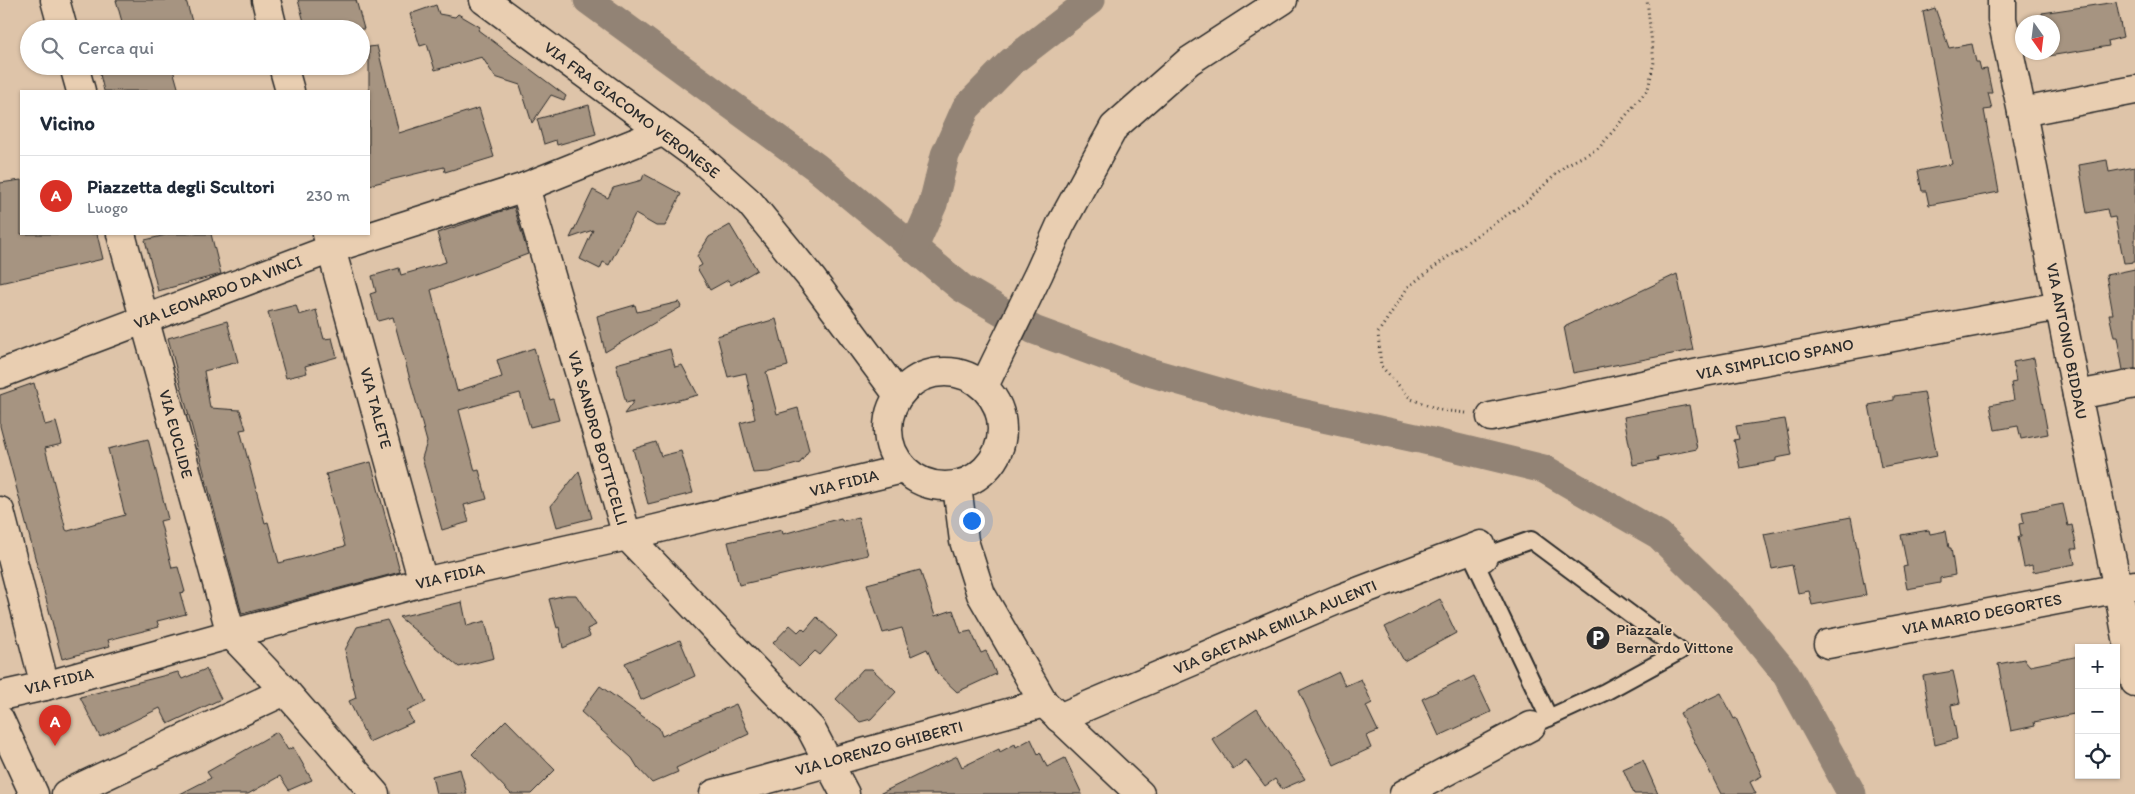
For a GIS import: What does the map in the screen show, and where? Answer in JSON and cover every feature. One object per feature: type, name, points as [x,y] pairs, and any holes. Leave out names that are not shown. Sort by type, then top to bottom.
[{"type":"street","points":[[55,0],[61,20]]},
{"type":"street","points":[[266,0],[272,20]]},
{"type":"street","name":"VIA FRA GIACOMO VERONESE","points":[[484,0],[701,159],[750,203],[812,279],[898,395]]},
{"type":"street","points":[[984,386],[1030,293],[1061,224],[1114,127],[1188,61],[1283,0]]},
{"type":"street","name":"VIA ANTONIO BIDDAU","points":[[2002,0],[2002,19],[2022,112],[2076,395],[2126,587],[2135,682]]},
{"type":"street","points":[[77,75],[81,90]]},
{"type":"street","points":[[286,75],[290,90]]},
{"type":"street","points":[[2022,112],[2135,90]]},
{"type":"street","name":"VIA LEONARDO DA VINCI","points":[[370,230],[525,187],[662,132]]},
{"type":"street","name":"VIA SANDRO BOTTICELLI","points":[[525,187],[627,536],[811,729],[845,794]]},
{"type":"street","name":"VIA EUCLIDE","points":[[121,235],[231,634]]},
{"type":"street","name":"VIA LEONARDO DA VINCI","points":[[0,374],[145,319],[329,241],[351,235]]},
{"type":"street","name":"VIA TALETE","points":[[329,241],[338,268],[423,582]]},
{"type":"street","name":"VIA SIMPLICIO SPANO","points":[[1491,417],[1704,372],[2060,306]]},
{"type":"street","points":[[951,372],[968,376],[984,386],[995,400],[1002,418],[1003,435],[998,453],[988,468],[974,479],[956,486],[938,487],[919,481],[903,469],[892,452],[887,433],[889,413],[898,395],[912,381],[931,373],[951,372]]},
{"type":"street","points":[[2076,395],[2135,384]]},
{"type":"street","name":"VIA FIDIA","points":[[0,696],[45,686],[423,582],[627,536],[903,469]]},
{"type":"street","points":[[956,486],[964,541],[981,594],[1051,710],[1140,794]]},
{"type":"street","points":[[0,511],[45,686]]},
{"type":"street","name":"VIA GAETANA EMILIA AULENTI","points":[[1051,710],[1481,545],[1483,557]]},
{"type":"street","name":"VIA MARIO DEGORTES","points":[[1828,644],[2126,587]]},
{"type":"street","points":[[231,634],[285,691],[375,794]]},
{"type":"street","points":[[66,794],[285,691]]},
{"type":"street","name":"VIA LORENZO GHIBERTI","points":[[714,794],[828,762],[1051,710]]},
{"type":"street","points":[[0,720],[34,794]]},
{"type":"street","points":[[1404,794],[1540,722]]},
{"type":"lane","points":[[1531,540],[1680,651],[1605,692],[1540,722],[1474,560],[1531,540]]},
{"type":"path","points":[[1491,417],[1440,410],[1411,398],[1381,366],[1378,334],[1408,287],[1470,240],[1526,202],[1566,164],[1599,148],[1648,90],[1654,62],[1647,0]]},
{"type":"building","points":[[116,0],[186,0],[192,20],[122,20]]},
{"type":"building","points":[[298,0],[356,0],[362,20],[304,20]]},
{"type":"building","points":[[2116,2],[2123,37],[2108,41],[2109,46],[2060,54],[2060,15],[2042,15],[2042,13]]},
{"type":"building","points":[[436,5],[439,14],[455,17],[458,14],[480,27],[478,30],[566,96],[564,100],[551,95],[532,123],[520,85],[495,77],[482,57],[435,70],[427,44],[420,46],[410,14]]},
{"type":"building","points":[[1935,8],[1949,48],[1972,44],[1976,62],[1979,62],[1981,70],[1987,69],[1992,93],[1988,93],[1992,109],[1984,110],[1999,192],[1929,205],[1926,191],[1922,191],[1918,171],[1952,164],[1923,12]]},
{"type":"building","points":[[377,46],[399,133],[479,108],[494,157],[445,172],[444,167],[370,185],[370,47]]},
{"type":"building","points":[[100,75],[175,75],[179,90],[104,90]]},
{"type":"building","points":[[589,105],[596,134],[557,145],[556,140],[544,144],[537,119]]},
{"type":"building","points":[[2107,160],[2109,172],[2135,167],[2135,262],[2124,263],[2115,217],[2109,218],[2107,209],[2087,213],[2079,165]]},
{"type":"building","points":[[644,174],[681,194],[665,226],[656,226],[635,214],[609,265],[603,262],[600,269],[580,259],[593,230],[570,238],[593,190],[608,198],[613,188],[642,180]]},
{"type":"building","points":[[20,180],[20,235],[97,235],[103,259],[0,283],[0,183]]},
{"type":"building","points":[[514,207],[528,254],[431,290],[457,391],[502,377],[497,360],[534,348],[550,400],[553,399],[559,420],[530,427],[520,393],[459,410],[475,471],[479,470],[487,499],[464,505],[469,522],[442,530],[422,458],[427,442],[393,317],[378,321],[370,294],[376,292],[372,276],[399,268],[401,275],[446,262],[437,233]]},
{"type":"building","points":[[730,225],[757,270],[731,285],[728,280],[710,290],[697,268],[702,265],[697,256],[709,237]]},
{"type":"building","points":[[166,235],[211,235],[221,274],[158,291],[145,240]]},
{"type":"building","points":[[2135,269],[2135,369],[2123,370],[2117,337],[2114,337],[2109,314],[2113,314],[2106,275]]},
{"type":"building","points":[[1677,274],[1693,350],[1573,373],[1564,327]]},
{"type":"building","points":[[679,302],[681,307],[605,352],[597,316],[635,305],[637,312]]},
{"type":"building","points":[[296,305],[299,315],[316,310],[324,339],[332,338],[337,357],[305,366],[307,373],[286,378],[268,312]]},
{"type":"building","points":[[776,319],[788,366],[766,372],[777,414],[798,408],[809,450],[800,463],[769,472],[753,473],[740,423],[755,419],[746,373],[728,377],[717,336]]},
{"type":"building","points":[[227,321],[238,362],[204,371],[210,408],[240,410],[246,429],[240,430],[265,523],[268,522],[279,563],[345,546],[326,474],[371,462],[400,572],[242,614],[168,338]]},
{"type":"building","points":[[670,349],[675,367],[682,365],[698,395],[624,414],[634,401],[626,403],[616,364]]},
{"type":"building","points":[[2034,358],[2048,434],[2021,439],[2018,426],[1995,430],[1990,405],[2014,400],[2011,383],[2016,382],[2013,362]]},
{"type":"building","points":[[34,383],[45,425],[56,422],[62,444],[45,448],[66,530],[125,515],[108,449],[148,439],[168,519],[160,521],[172,568],[178,567],[185,592],[180,593],[186,614],[157,621],[159,627],[108,640],[110,646],[62,659],[0,426],[0,395]]},
{"type":"building","points":[[1924,392],[1937,456],[1881,467],[1869,405],[1894,400],[1894,396]]},
{"type":"building","points":[[1689,405],[1697,449],[1657,457],[1658,460],[1633,465],[1624,417]]},
{"type":"building","points":[[1785,419],[1792,455],[1776,458],[1776,461],[1740,468],[1734,440],[1739,439],[1736,426]]},
{"type":"building","points":[[656,442],[661,456],[681,451],[693,493],[648,504],[633,449]]},
{"type":"building","points":[[579,471],[592,518],[557,527],[551,506]]},
{"type":"building","points":[[2063,504],[2068,526],[2072,525],[2077,549],[2072,549],[2075,564],[2033,572],[2032,565],[2024,567],[2018,537],[2021,537],[2019,524],[2024,523],[2022,512]]},
{"type":"building","points":[[858,517],[868,555],[739,585],[728,542],[782,530],[783,534],[841,518],[842,521]]},
{"type":"building","points":[[1851,517],[1866,595],[1812,605],[1809,591],[1798,593],[1792,565],[1772,569],[1764,534]]},
{"type":"building","points":[[1929,530],[1930,534],[1946,531],[1955,575],[1940,578],[1940,583],[1907,589],[1903,567],[1907,566],[1901,535]]},
{"type":"building","points":[[920,570],[935,616],[953,610],[961,633],[971,631],[981,653],[986,651],[996,674],[957,692],[937,673],[927,649],[911,656],[902,628],[883,633],[867,584]]},
{"type":"building","points":[[576,595],[596,625],[587,629],[590,636],[563,648],[559,627],[557,628],[549,599]]},
{"type":"building","points":[[1440,599],[1456,633],[1404,661],[1385,627]]},
{"type":"building","points":[[462,602],[467,626],[485,621],[494,658],[459,667],[399,617]]},
{"type":"building","points":[[817,617],[837,636],[820,655],[815,651],[799,667],[773,643],[790,625],[798,632],[802,628],[805,631]]},
{"type":"building","points":[[387,620],[426,702],[407,711],[413,722],[369,742],[349,701],[356,698],[345,650],[357,627]]},
{"type":"building","points":[[680,640],[695,676],[641,700],[625,663]]},
{"type":"building","points":[[2075,657],[2075,714],[2034,722],[2035,726],[2011,731],[1998,664],[2024,659],[2030,666]]},
{"type":"building","points":[[206,669],[221,699],[168,724],[160,708],[100,737],[80,697],[178,672],[182,679]]},
{"type":"building","points":[[863,669],[872,669],[896,692],[871,719],[860,722],[836,699]]},
{"type":"building","points":[[1953,671],[1960,703],[1951,705],[1957,739],[1935,745],[1923,676]]},
{"type":"building","points":[[1339,672],[1345,686],[1361,679],[1372,703],[1366,706],[1378,731],[1366,736],[1371,748],[1334,765],[1299,691]]},
{"type":"building","points":[[1474,676],[1491,712],[1439,736],[1422,699]]},
{"type":"building","points":[[600,686],[659,728],[662,736],[736,704],[749,734],[676,768],[678,772],[652,783],[638,768],[632,758],[581,712]]},
{"type":"building","points":[[1721,693],[1734,719],[1736,718],[1762,776],[1750,782],[1756,794],[1721,794],[1680,713]]},
{"type":"building","points":[[1257,709],[1305,779],[1282,789],[1275,779],[1265,786],[1246,760],[1233,769],[1212,739]]},
{"type":"building","points":[[506,720],[555,770],[531,794],[511,794],[472,754]]},
{"type":"building","points":[[277,732],[288,750],[293,747],[312,780],[289,790],[280,776],[248,794],[180,794],[211,778],[207,772]]},
{"type":"building","points":[[1031,739],[1047,767],[1065,758],[1082,794],[879,794],[957,756],[962,767],[999,749],[1000,752],[1015,744],[1016,747]]},
{"type":"building","points":[[1643,760],[1658,794],[1634,794],[1623,769]]},
{"type":"building","points":[[460,769],[467,794],[436,794],[432,776]]},
{"type":"waterway","points":[[588,0],[816,167],[962,288],[1034,330],[1149,372],[1268,406],[1420,439],[1544,469],[1659,535],[1728,603],[1786,674],[1852,794]]},
{"type":"waterway","points":[[914,247],[933,204],[945,155],[966,108],[1011,62],[1091,0]]},
{"type":"place","name":"Piazzale Bernardo Vittone","points":[[1598,638]]},
{"type":"place","name":"Piazzetta degli Scultori","points":[[55,746]]}]
